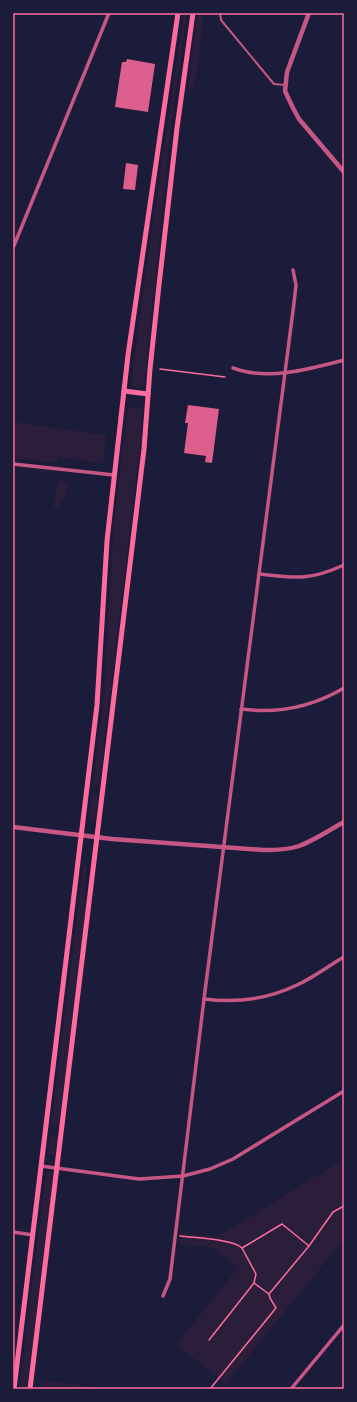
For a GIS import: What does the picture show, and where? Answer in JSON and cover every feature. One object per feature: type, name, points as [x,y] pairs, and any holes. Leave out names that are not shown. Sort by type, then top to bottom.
[{"type":"main road","points":[[14,1389],[98,697],[105,565],[124,391],[144,240],[178,13]]},
{"type":"main road","points":[[30,1389],[144,449],[158,292],[177,128],[193,13]]},
{"type":"main road","points":[[124,391],[148,394]]},
{"type":"street","points":[[13,248],[109,13]]},
{"type":"street","points":[[309,13],[286,72],[285,85],[287,96],[300,119],[344,172]]},
{"type":"street","points":[[163,1296],[170,1279],[223,848],[296,285],[293,270]]},
{"type":"street","points":[[233,368],[251,374],[284,372],[344,360]]},
{"type":"street","points":[[13,464],[114,475]]},
{"type":"street","points":[[259,574],[289,577],[310,577],[344,565]]},
{"type":"street","points":[[241,709],[272,711],[292,708],[315,702],[344,688]]},
{"type":"street","points":[[13,827],[97,837],[223,848],[281,850],[298,846],[316,838],[344,822]]},
{"type":"street","points":[[204,999],[229,1001],[266,996],[297,985],[344,957]]},
{"type":"street","points":[[41,1166],[139,1179],[183,1176],[210,1169],[233,1159],[344,1091]]},
{"type":"street","points":[[13,1232],[33,1235]]},
{"type":"street","points":[[291,1389],[344,1325]]},
{"type":"lane","points":[[220,13],[221,20],[274,84],[285,85]]},
{"type":"path","points":[[160,370],[225,377]]},
{"type":"path","points":[[269,1294],[309,1246],[333,1212],[344,1206]]},
{"type":"path","points":[[242,1248],[282,1224],[309,1246]]},
{"type":"path","points":[[180,1236],[228,1241],[239,1244],[256,1274],[254,1283],[209,1340]]},
{"type":"path","points":[[210,1389],[276,1308],[269,1294],[254,1283]]},
{"type":"shaded area","points":[[184,13],[187,13],[170,134],[144,386],[141,388],[131,386],[142,299]]},
{"type":"shaded area","points":[[198,13],[203,13],[203,25],[194,90],[188,89]]},
{"type":"shaded area","points":[[128,407],[142,409],[141,438],[98,786],[93,784],[104,695],[114,522]]},
{"type":"shaded area","points":[[13,422],[106,435],[103,463],[57,457],[57,463],[13,458]]},
{"type":"shaded area","points":[[58,481],[68,483],[65,499],[61,499],[59,508],[53,508]]},
{"type":"shaded area","points":[[92,796],[98,796],[95,821],[89,820]]},
{"type":"shaded area","points":[[83,867],[87,867],[85,912],[59,1125],[57,1127],[52,1126],[51,1124]]},
{"type":"shaded area","points":[[50,1135],[58,1136],[55,1156],[48,1155]]},
{"type":"shaded area","points":[[344,1159],[344,1239],[226,1384],[176,1344],[238,1268],[214,1248],[180,1244],[182,1233],[217,1237]]},
{"type":"shaded area","points":[[51,1172],[53,1175],[27,1389],[19,1389],[46,1173]]},
{"type":"shaded area","points":[[40,1380],[102,1388],[102,1389],[39,1389]]},
{"type":"building","points":[[127,59],[155,64],[148,112],[115,107],[122,62],[126,62]]},
{"type":"building","points":[[126,163],[138,165],[135,190],[123,189]]},
{"type":"building","points":[[188,405],[219,409],[212,463],[205,462],[206,456],[184,453],[188,423],[185,423]]}]
